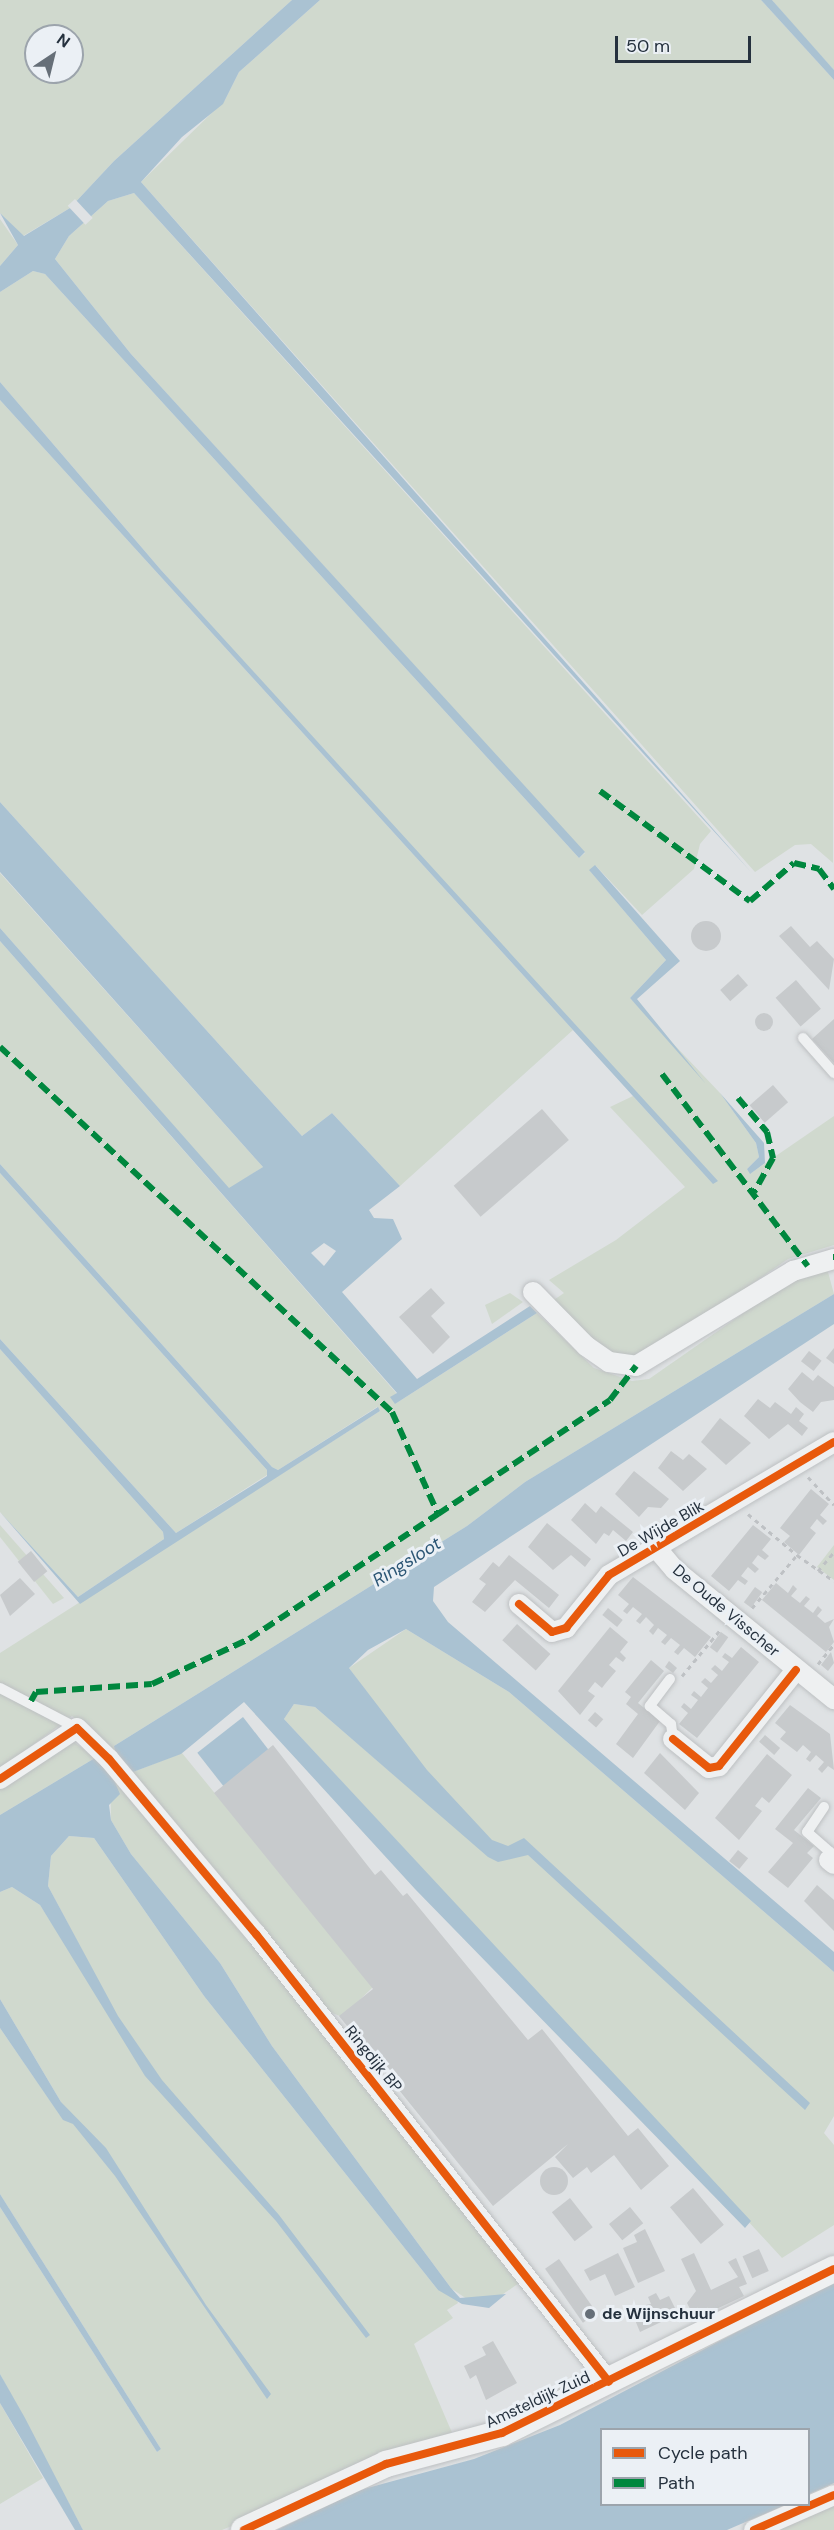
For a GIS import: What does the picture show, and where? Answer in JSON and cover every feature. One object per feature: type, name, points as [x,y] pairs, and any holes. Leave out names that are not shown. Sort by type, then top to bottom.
[{"type":"street","points":[[533,1292],[586,1346],[609,1362],[636,1366],[793,1271],[834,1257]]},
{"type":"street","name":"De Wijde Blik","points":[[519,1604],[552,1632],[566,1628],[609,1575],[658,1550],[834,1442]]},
{"type":"street","name":"De Oude Visscher","points":[[658,1550],[796,1670],[834,1699]]},
{"type":"street","points":[[673,1739],[709,1768],[719,1766],[796,1670]]},
{"type":"street","points":[[0,1779],[77,1728]]},
{"type":"street","name":"Ringdijk BP","points":[[77,1728],[114,1765],[263,1943],[609,2382]]},
{"type":"street","name":"Amsteldijk Zuid","points":[[244,2530],[386,2464],[502,2433],[834,2269]]},
{"type":"street","points":[[810,2506],[834,2495]]},
{"type":"street","points":[[754,2530],[809,2506]]},
{"type":"lane","points":[[803,1038],[834,1073]]},
{"type":"lane","points":[[670,1679],[650,1706],[671,1724],[673,1739]]},
{"type":"lane","points":[[0,1688],[77,1728]]},
{"type":"lane","points":[[824,1807],[807,1832],[830,1852],[832,1862]]},
{"type":"path","points":[[796,1465],[834,1505]]},
{"type":"path","points":[[734,1502],[797,1555],[834,1581]]},
{"type":"path","points":[[818,1571],[834,1552]]},
{"type":"path","points":[[670,1679],[679,1680],[797,1555]]},
{"type":"shaded area","points":[[0,0],[292,0],[114,161],[70,208],[23,236],[0,213]]},
{"type":"shaded area","points":[[320,0],[761,0],[834,80],[833,863],[811,844],[795,845],[755,872],[141,182],[225,100],[239,72]]},
{"type":"shaded area","points":[[772,0],[834,0],[834,70],[803,36]]},
{"type":"shaded area","points":[[134,193],[711,831],[700,844],[694,869],[642,915],[596,866],[590,871],[666,960],[630,998],[720,1093],[756,1143],[759,1157],[747,1169],[751,1173],[834,1116],[834,1245],[788,1259],[659,1348],[629,1358],[600,1350],[551,1302],[564,1293],[549,1280],[616,1240],[685,1187],[610,1107],[633,1096],[713,1184],[161,570],[0,382],[0,292],[33,271],[45,274],[579,858],[585,853],[131,354],[55,259],[69,236],[108,201]]},
{"type":"shaded area","points":[[0,219],[18,245],[0,266]]},
{"type":"shaded area","points":[[0,400],[573,1030],[400,1186],[332,1113],[302,1136],[0,802]]},
{"type":"shaded area","points":[[0,873],[263,1167],[229,1189],[0,928]]},
{"type":"shaded area","points":[[0,941],[397,1394],[395,1404],[537,1313],[594,1368],[632,1381],[649,1379],[801,1273],[816,1267],[828,1272],[834,1294],[525,1482],[467,1526],[114,1746],[117,1757],[72,1716],[0,1769],[0,1653],[380,1411],[377,1407],[278,1470],[272,1467],[0,1164]]},
{"type":"shaded area","points":[[0,1173],[267,1470],[267,1475],[176,1533],[0,1339]]},
{"type":"shaded area","points":[[510,1293],[523,1302],[492,1324],[485,1305]]},
{"type":"shaded area","points":[[0,1349],[163,1532],[164,1539],[78,1597],[0,1512]]},
{"type":"shaded area","points":[[0,1525],[64,1598],[53,1604],[0,1537]]},
{"type":"shaded area","points":[[834,1545],[834,1580],[817,1567]]},
{"type":"shaded area","points":[[406,1629],[509,1692],[834,1972],[834,2116],[824,2133],[834,2145],[834,2225],[782,2258],[284,1719],[294,1704],[315,1707],[488,1856],[349,1668]]},
{"type":"shaded area","points":[[70,1739],[95,1758],[0,1815],[0,1785]]},
{"type":"shaded area","points":[[182,1753],[373,1987],[342,2017],[323,2009],[121,1763],[133,1772]]},
{"type":"shaded area","points":[[110,1771],[528,2277],[487,2305],[476,2305],[452,2289],[458,2303],[447,2310],[453,2318],[414,2344],[453,2435],[222,2530],[83,2530],[0,2374],[0,2207],[157,2452],[161,2449],[0,2194],[0,2028],[62,2118],[61,2102],[0,1999],[0,1892],[12,1887],[40,1905],[114,2021],[117,2016],[48,1886],[51,1856],[69,1836],[94,1838],[204,1996],[438,2290],[451,2288],[272,2046],[220,1963],[131,1854],[111,1820]]},
{"type":"shaded area","points":[[0,2403],[43,2478],[0,2504]]},
{"type":"shaded area","points":[[834,2506],[834,2530],[778,2530]]},
{"type":"water","points":[[292,0],[320,0],[239,72],[223,104],[182,137],[141,182],[751,872],[134,193],[108,201],[69,236],[55,259],[131,354],[585,852],[579,858],[45,274],[33,271],[0,292],[0,266],[18,245],[0,213],[24,236],[70,208],[114,161]]},
{"type":"water","points":[[761,0],[772,0],[834,70],[834,80]]},
{"type":"water","points":[[0,382],[161,570],[718,1181],[713,1184],[0,400]]},
{"type":"water","points":[[0,802],[302,1136],[332,1113],[400,1186],[369,1210],[374,1218],[393,1219],[402,1239],[342,1292],[417,1379],[530,1306],[537,1313],[395,1404],[390,1397],[397,1393],[0,941],[0,928],[229,1188],[263,1167],[0,872]],"holes":[[[324,1243],[336,1251],[324,1266],[311,1253]]]},
{"type":"water","points":[[595,865],[680,961],[637,999],[706,1084],[630,998],[666,960],[589,870]]},
{"type":"water","points":[[720,1093],[764,1143],[765,1163],[750,1174],[747,1169],[759,1157],[756,1143]]},
{"type":"water","points":[[0,1164],[272,1467],[278,1470],[378,1407],[380,1411],[80,1604],[0,1512],[78,1597],[164,1539],[163,1532],[0,1349],[0,1339],[176,1533],[267,1476],[267,1470],[0,1173]]},
{"type":"water","points":[[834,1294],[834,1324],[434,1587],[433,1601],[448,1622],[834,1952],[834,1972],[509,1692],[406,1629],[368,1650],[349,1668],[427,1770],[492,1840],[508,1846],[524,1838],[810,2103],[805,2110],[528,1855],[498,1862],[488,1857],[315,1707],[294,1704],[284,1719],[751,2221],[745,2228],[415,1889],[244,1702],[181,1754],[133,1772],[121,1763],[110,1771],[120,1794],[109,1805],[111,1820],[131,1854],[220,1963],[272,2046],[451,2288],[460,2298],[506,2294],[489,2308],[462,2304],[438,2290],[204,1996],[94,1838],[69,1836],[51,1856],[48,1886],[118,2016],[162,2080],[279,2215],[370,2335],[366,2338],[276,2221],[145,2076],[40,1905],[12,1887],[0,1892],[0,1815],[95,1758],[116,1757],[114,1746],[467,1526],[525,1482]]},
{"type":"water","points":[[243,1717],[269,1751],[224,1787],[197,1753]]},
{"type":"water","points":[[0,1999],[61,2102],[106,2148],[206,2305],[271,2394],[267,2399],[115,2176],[73,2124],[63,2120],[0,2028]]},
{"type":"water","points":[[0,2194],[161,2449],[157,2452],[0,2207]]},
{"type":"water","points":[[834,2281],[834,2483],[810,2494],[810,2428],[600,2428],[600,2506],[783,2506],[727,2530],[277,2530],[360,2490],[474,2459],[560,2425]]},
{"type":"water","points":[[0,2374],[83,2530],[75,2530],[0,2403]]},
{"type":"pier","points":[[75,199],[93,218],[85,225],[68,206]]},
{"type":"building","points":[[706,921],[717,925],[721,936],[717,947],[706,951],[695,947],[691,936],[695,925]]},
{"type":"building","points":[[791,926],[810,947],[817,941],[834,959],[829,990],[779,936]]},
{"type":"building","points":[[738,974],[748,985],[730,1001],[720,990]]},
{"type":"building","points":[[796,980],[821,1009],[801,1026],[776,998]]},
{"type":"building","points":[[760,1013],[768,1013],[773,1018],[771,1029],[760,1031],[755,1026],[755,1018]]},
{"type":"building","points":[[834,1019],[834,1063],[812,1039]]},
{"type":"building","points":[[773,1085],[788,1102],[765,1123],[750,1105]]},
{"type":"building","points":[[542,1109],[569,1140],[481,1217],[454,1186]]},
{"type":"building","points":[[431,1288],[445,1303],[431,1316],[450,1337],[433,1354],[399,1317]]},
{"type":"building","points":[[834,1348],[834,1364],[826,1358]]},
{"type":"building","points":[[809,1351],[822,1361],[814,1371],[801,1361]]},
{"type":"building","points":[[802,1372],[813,1381],[818,1375],[834,1387],[834,1400],[821,1402],[813,1412],[800,1402],[788,1389]]},
{"type":"building","points":[[758,1399],[770,1408],[775,1402],[791,1414],[796,1407],[804,1414],[799,1421],[808,1428],[802,1436],[788,1424],[769,1439],[744,1416]]},
{"type":"building","points":[[720,1418],[751,1443],[726,1465],[701,1442]]},
{"type":"building","points":[[671,1451],[683,1460],[689,1454],[707,1469],[683,1491],[658,1468]]},
{"type":"building","points":[[634,1471],[669,1499],[661,1508],[648,1507],[639,1517],[615,1494]]},
{"type":"building","points":[[811,1489],[829,1504],[820,1515],[827,1521],[823,1525],[817,1519],[810,1528],[816,1533],[799,1555],[784,1542],[790,1536],[780,1528]]},
{"type":"building","points":[[585,1503],[596,1513],[601,1506],[633,1532],[626,1541],[613,1530],[609,1536],[604,1533],[596,1544],[571,1520]]},
{"type":"building","points":[[547,1523],[591,1559],[585,1567],[571,1555],[553,1570],[528,1547]]},
{"type":"building","points":[[753,1525],[771,1539],[762,1550],[769,1556],[765,1560],[758,1555],[752,1563],[759,1569],[755,1573],[748,1567],[741,1576],[748,1581],[745,1585],[738,1580],[729,1591],[711,1576]]},
{"type":"building","points":[[31,1551],[47,1571],[34,1582],[18,1562]]},
{"type":"building","points":[[509,1555],[559,1595],[549,1608],[515,1580],[485,1612],[472,1602],[486,1584],[479,1579],[493,1562],[499,1567]]},
{"type":"building","points":[[633,1577],[711,1637],[695,1657],[684,1648],[678,1655],[674,1652],[680,1645],[671,1638],[665,1645],[661,1642],[667,1635],[658,1628],[653,1635],[649,1631],[654,1625],[646,1617],[640,1624],[636,1621],[642,1614],[633,1607],[627,1614],[623,1611],[629,1604],[618,1595]]},
{"type":"building","points":[[20,1578],[35,1594],[10,1616],[0,1595]]},
{"type":"building","points":[[776,1583],[788,1593],[793,1585],[797,1589],[791,1596],[800,1603],[806,1596],[810,1599],[804,1606],[813,1613],[818,1606],[822,1610],[817,1616],[825,1623],[834,1619],[829,1627],[834,1642],[826,1652],[762,1600]]},
{"type":"building","points":[[755,1587],[762,1592],[751,1608],[744,1602]]},
{"type":"building","points":[[608,1608],[623,1620],[617,1627],[602,1615]]},
{"type":"building","points":[[517,1624],[550,1654],[536,1670],[502,1640]]},
{"type":"building","points":[[610,1627],[628,1642],[620,1652],[626,1658],[623,1662],[616,1657],[609,1665],[616,1671],[602,1688],[595,1682],[588,1691],[595,1696],[580,1715],[558,1691]]},
{"type":"building","points":[[721,1632],[728,1637],[717,1653],[710,1647]]},
{"type":"building","points":[[741,1647],[759,1662],[697,1738],[679,1724],[688,1713],[681,1707],[684,1703],[691,1709],[698,1700],[691,1695],[694,1691],[701,1697],[708,1688],[701,1682],[705,1678],[711,1683],[718,1675],[711,1669],[715,1665],[722,1671],[729,1662],[722,1657],[725,1653],[732,1658]]},
{"type":"building","points":[[831,1652],[834,1663],[828,1671],[821,1665]]},
{"type":"building","points":[[651,1660],[664,1671],[638,1703],[660,1721],[633,1758],[616,1744],[638,1714],[626,1704],[631,1697],[625,1692]]},
{"type":"building","points":[[669,1661],[677,1668],[673,1673],[665,1667]]},
{"type":"building","points":[[790,1705],[830,1734],[834,1770],[828,1766],[822,1773],[818,1769],[824,1762],[816,1755],[810,1762],[806,1759],[811,1752],[803,1745],[797,1752],[780,1739],[786,1732],[775,1723]]},
{"type":"building","points":[[595,1712],[603,1719],[596,1728],[588,1720]]},
{"type":"building","points":[[765,1735],[780,1748],[774,1755],[759,1742]]},
{"type":"building","points":[[273,1745],[375,1875],[381,1870],[403,1896],[407,1893],[528,2040],[542,2029],[628,2136],[638,2128],[669,2166],[641,2190],[614,2155],[591,2173],[587,2167],[573,2178],[555,2157],[568,2144],[493,2206],[339,2016],[373,1989],[214,1793]]},
{"type":"building","points":[[660,1753],[699,1793],[685,1810],[644,1773]]},
{"type":"building","points":[[767,1754],[792,1775],[769,1803],[762,1797],[755,1806],[762,1811],[739,1840],[715,1818]]},
{"type":"building","points":[[808,1788],[821,1798],[794,1830],[814,1846],[807,1853],[813,1858],[788,1888],[768,1872],[793,1843],[775,1829]]},
{"type":"building","points":[[738,1850],[748,1858],[739,1869],[729,1861]]},
{"type":"building","points":[[817,1885],[834,1900],[834,1931],[804,1901]]},
{"type":"building","points":[[554,2167],[564,2171],[568,2181],[564,2191],[554,2195],[544,2191],[540,2181],[544,2171]]},
{"type":"building","points":[[693,2188],[724,2225],[701,2244],[670,2207]]},
{"type":"building","points":[[570,2198],[593,2227],[575,2241],[552,2212]]},
{"type":"building","points":[[630,2207],[643,2223],[622,2240],[609,2224]]},
{"type":"building","points":[[645,2229],[665,2271],[638,2283],[623,2248],[637,2242],[634,2235]]},
{"type":"building","points":[[759,2249],[769,2271],[752,2278],[743,2256]]},
{"type":"building","points":[[618,2253],[635,2287],[615,2296],[605,2274],[590,2281],[584,2270]]},
{"type":"building","points":[[694,2253],[711,2290],[738,2277],[728,2262],[736,2258],[747,2284],[739,2287],[744,2296],[695,2319],[687,2303],[696,2291],[681,2259]]},
{"type":"building","points":[[559,2259],[597,2313],[583,2323],[545,2269]]},
{"type":"building","points":[[656,2293],[660,2300],[669,2296],[678,2314],[640,2332],[630,2308],[651,2304],[648,2297]]},
{"type":"building","points":[[493,2341],[517,2383],[486,2400],[476,2375],[470,2379],[464,2366],[486,2355],[482,2347]]},
{"type":"marked path","points":[[600,791],[750,901],[794,863],[819,869],[834,889]]},
{"type":"marked path","points":[[0,1047],[392,1412],[438,1514],[610,1400],[636,1366]]},
{"type":"marked path","points":[[662,1074],[808,1266]]},
{"type":"marked path","points":[[738,1098],[767,1132],[773,1158],[754,1192]]},
{"type":"marked path","points":[[31,1701],[36,1692],[152,1684],[249,1639],[438,1514]]},
{"type":"cycle path","points":[[519,1604],[552,1632],[566,1628],[609,1575],[834,1442]]},
{"type":"cycle path","points":[[673,1739],[709,1768],[719,1766],[796,1670]]},
{"type":"cycle path","points":[[0,1779],[77,1728],[109,1759],[256,1934],[609,2382]]},
{"type":"cycle path","points":[[244,2530],[386,2464],[502,2433],[834,2269]]},
{"type":"cycle path","points":[[810,2506],[834,2495]]},
{"type":"cycle path","points":[[754,2530],[809,2506]]},
{"type":"place","name":"de Wijnschuur","points":[[590,2314]]},
{"type":"water label","name":"Ringsloot","points":[[407,1562]]}]
